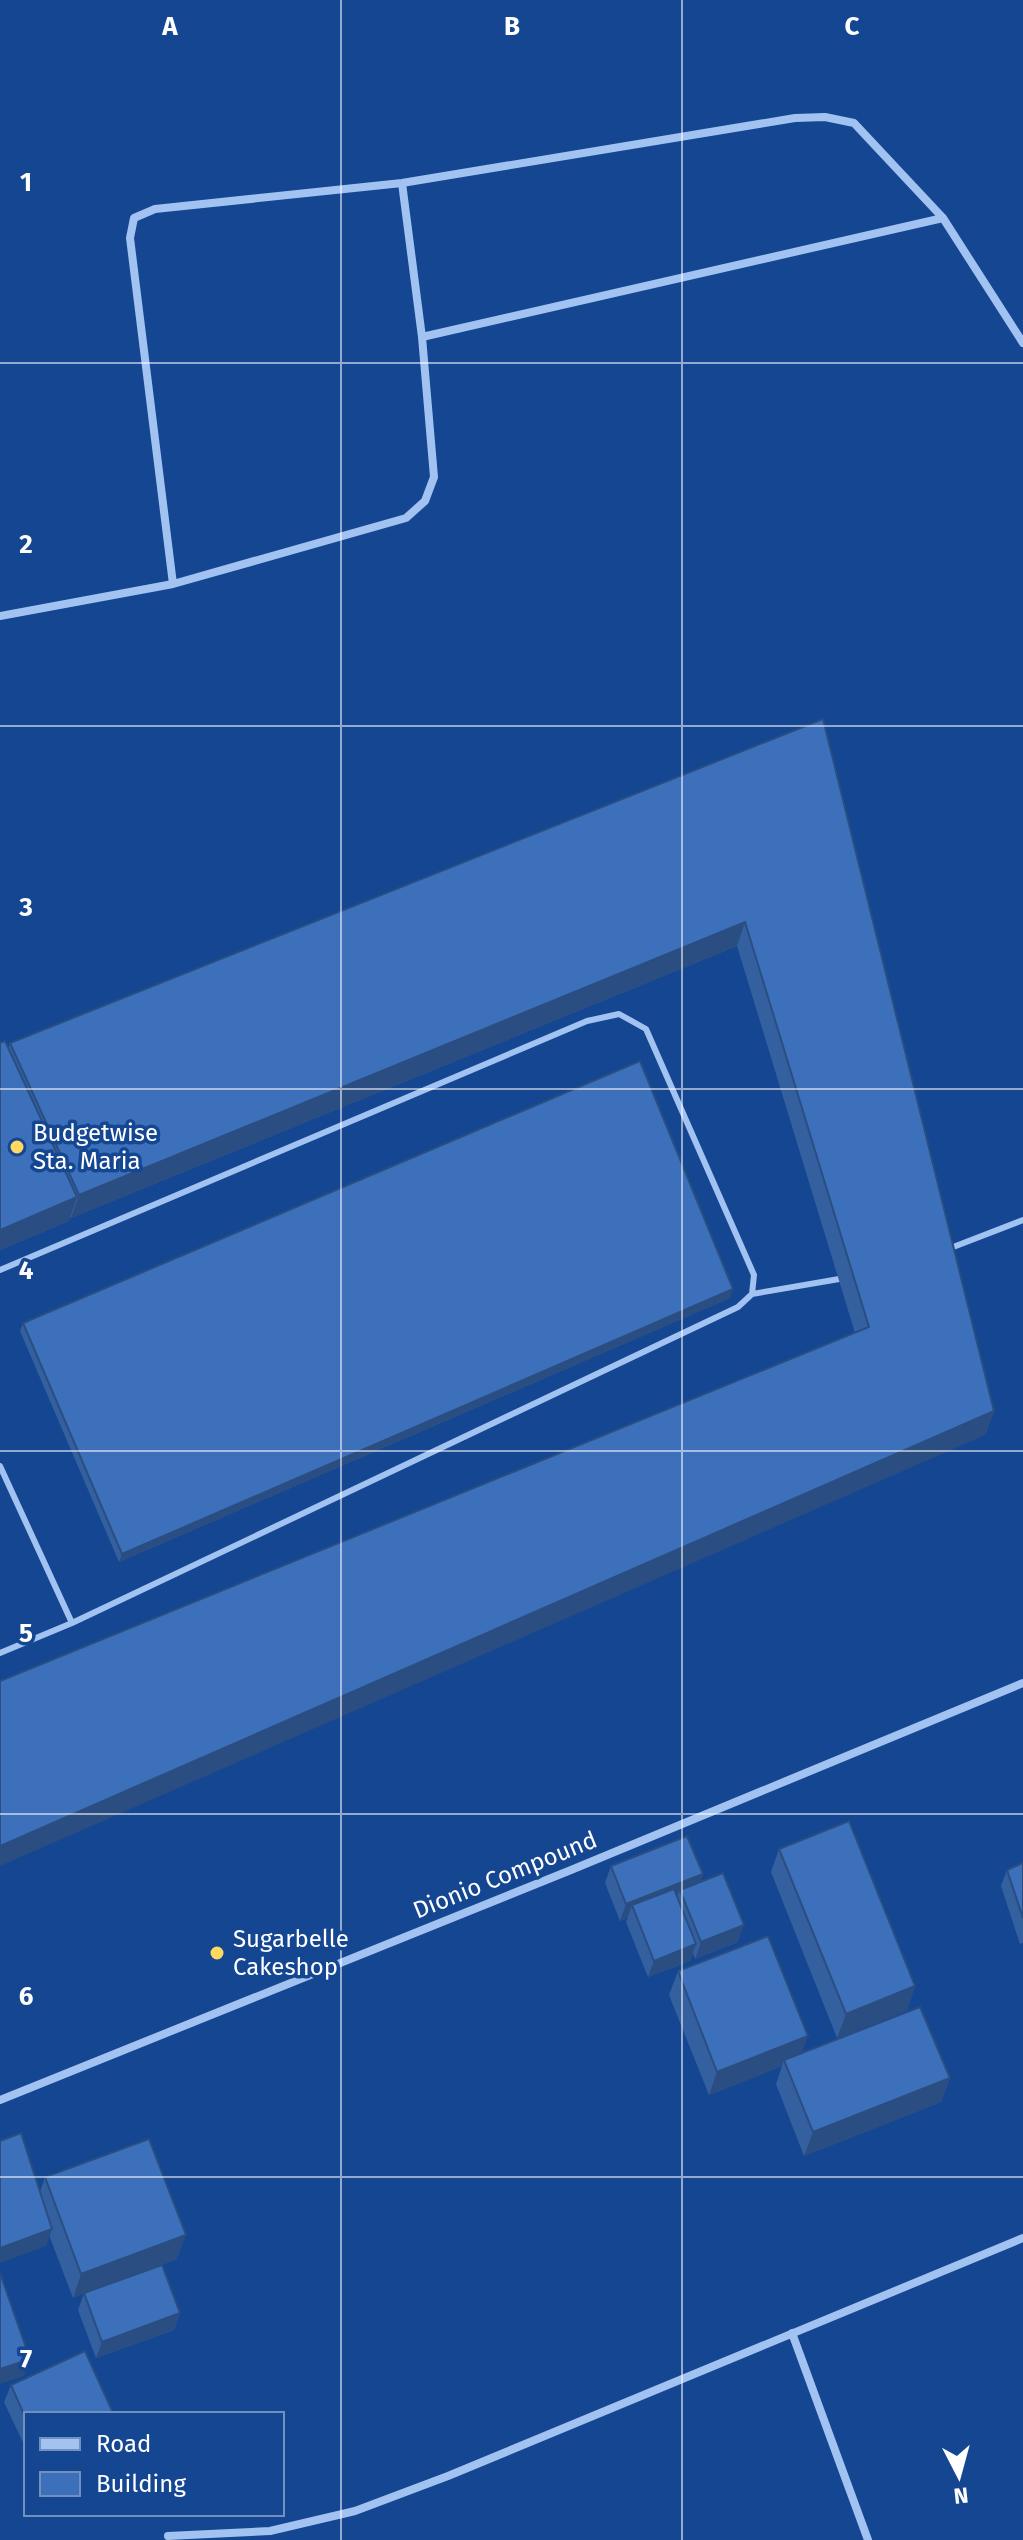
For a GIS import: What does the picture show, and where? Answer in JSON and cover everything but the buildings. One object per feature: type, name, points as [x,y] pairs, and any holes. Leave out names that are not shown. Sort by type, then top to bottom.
[{"type":"street","points":[[173,584],[130,238],[134,218],[155,209],[402,183],[795,118],[825,117],[854,123],[943,218],[1023,343]]},
{"type":"street","points":[[0,616],[173,584],[406,518],[425,501],[434,477],[422,337],[402,183]]},
{"type":"street","points":[[422,337],[943,218]]},
{"type":"street","name":"Dionio Compound","points":[[0,2100],[556,1876],[1023,1683]]},
{"type":"street","points":[[168,2536],[270,2531],[355,2511],[448,2476],[1023,2238]]},
{"type":"street","points":[[792,2333],[868,2540]]},
{"type":"lane","points":[[0,1270],[587,1021],[619,1014],[646,1029],[754,1275],[752,1294]]},
{"type":"lane","points":[[944,1251],[1023,1220]]},
{"type":"lane","points":[[0,1653],[72,1623],[738,1307],[752,1294],[858,1275]]},
{"type":"lane","points":[[0,1466],[72,1623]]},
{"type":"place","name":"Budgetwise Sta. Maria","points":[[17,1147]]},
{"type":"place","name":"Sugarbelle Cakeshop","points":[[217,1953]]}]
